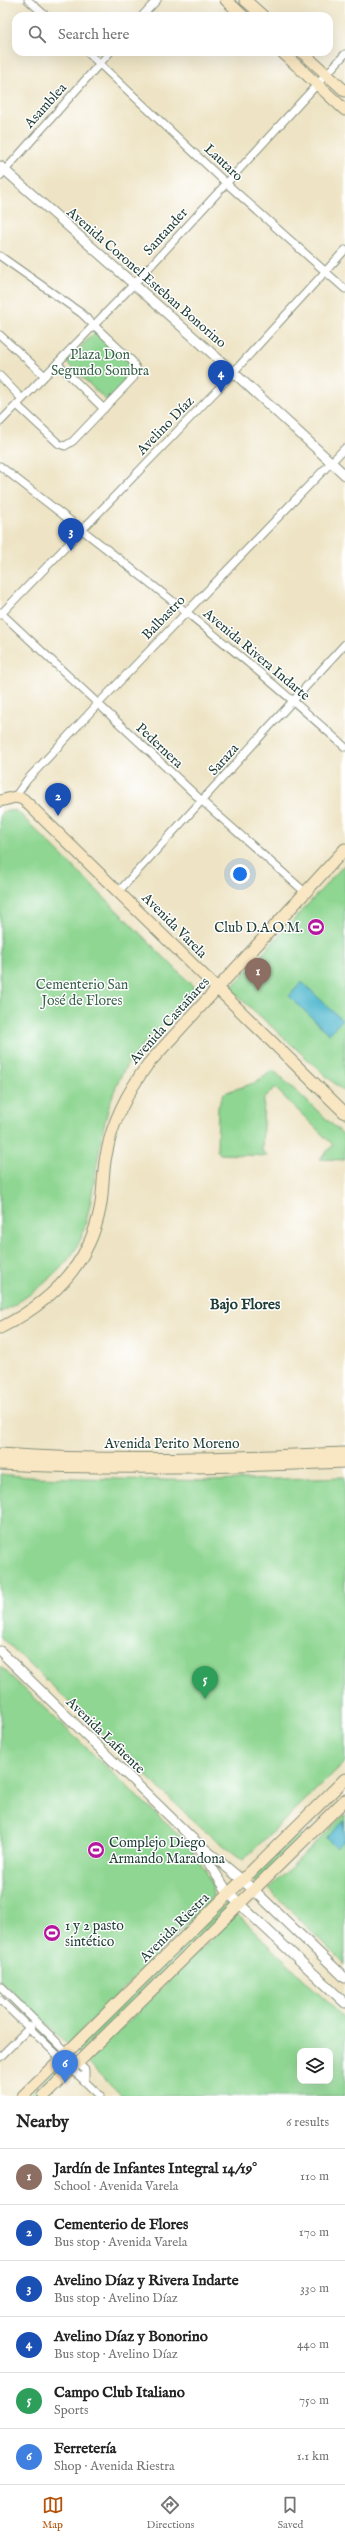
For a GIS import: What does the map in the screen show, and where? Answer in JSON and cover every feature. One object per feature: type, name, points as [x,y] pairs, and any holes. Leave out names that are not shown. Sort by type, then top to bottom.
[{"type":"main road","points":[[226,0],[239,12]]},
{"type":"main road","points":[[245,0],[258,12]]},
{"type":"main road","points":[[286,56],[345,110]]},
{"type":"main road","points":[[307,56],[345,91]]},
{"type":"main road","points":[[0,801],[15,797]]},
{"type":"main road","name":"Avenida Varela","points":[[15,797],[24,799],[345,1114]]},
{"type":"main road","name":"Avenida Castañares","points":[[0,1328],[45,1299],[59,1287],[81,1261],[95,1229],[100,1208],[107,1151],[114,1124],[126,1097],[148,1064],[345,849]]},
{"type":"main road","name":"Avenida Perito Moreno","points":[[0,1454],[59,1458],[206,1458],[345,1453]]},
{"type":"main road","name":"Avenida Perito Moreno","points":[[0,1464],[61,1467],[219,1466],[345,1462]]},
{"type":"main road","name":"Avenida Riestra","points":[[23,2096],[345,1779]]},
{"type":"main road","points":[[44,2096],[255,1891],[345,1800]]},
{"type":"street","points":[[28,0],[42,12]]},
{"type":"street","points":[[146,12],[157,0]]},
{"type":"street","name":"Santander","points":[[0,421],[134,284],[345,54]]},
{"type":"street","name":"Lautaro","points":[[92,56],[226,183],[345,289]]},
{"type":"street","name":"Asamblea","points":[[1,170],[106,56]]},
{"type":"street","name":"Avenida Coronel Esteban Bonorino","points":[[1,170],[134,284],[232,371],[345,475]]},
{"type":"street","name":"Avelino Díaz","points":[[0,614],[83,530],[345,250]]},
{"type":"street","points":[[0,256],[81,313],[95,325],[132,362],[136,368],[134,377],[73,441],[65,446],[58,444],[17,405]]},
{"type":"street","points":[[0,335],[45,376]]},
{"type":"street","points":[[57,363],[104,409]]},
{"type":"street","points":[[0,376],[22,399]]},
{"type":"street","name":"Balbastro","points":[[15,797],[27,780],[98,704],[345,448]]},
{"type":"street","name":"Avenida Rivera Indarte","points":[[0,466],[83,530],[294,700],[345,747]]},
{"type":"street","name":"Pedernera","points":[[0,614],[202,801],[306,893]]},
{"type":"street","name":"Saraza","points":[[119,891],[345,644]]},
{"type":"street","name":"Avenida Lafuente","points":[[0,1651],[193,1839],[243,1880],[345,1978]]},
{"type":"street","name":"Avenida Lafuente","points":[[193,1839],[229,1894],[345,2003]]},
{"type":"street","points":[[0,1986],[36,2020],[64,2056]]},
{"type":"street","points":[[0,2000],[29,2028],[75,2066],[85,2082],[100,2096]]},
{"type":"street","points":[[0,2057],[36,2020]]},
{"type":"green space","name":"Plaza Don Segundo Sombra","points":[[99,328],[139,369],[107,401],[66,362]]},
{"type":"green space","name":"Cementerio San José de Flores","points":[[6,810],[17,811],[193,986],[194,994],[156,1030],[130,1060],[124,1070],[108,1111],[92,1196],[81,1238],[76,1249],[68,1260],[47,1281],[35,1291],[0,1313],[0,814]]},
{"type":"green space","name":"Club D.A.O.M.","points":[[345,864],[345,1093],[230,989]]},
{"type":"green space","points":[[273,1070],[345,1136],[345,1160],[320,1159],[333,1145],[275,1088],[264,1098],[262,1150],[267,1156],[220,1154],[217,1150],[218,1107],[224,1093],[257,1082]]},
{"type":"green space","points":[[0,1474],[30,1477],[211,1481],[345,1477],[345,1762],[243,1860],[202,1829],[0,1636]]},
{"type":"green space","name":"Complejo Diego Armando Maradona","points":[[0,1666],[188,1844],[206,1871],[212,1885],[213,1898],[68,2045],[0,1980]]},
{"type":"green space","points":[[345,1814],[345,1965],[269,1889]]},
{"type":"green space","points":[[297,1832],[303,1838],[256,1883],[250,1878]]},
{"type":"green space","points":[[226,1903],[232,1908],[81,2055],[76,2050]]},
{"type":"green space","points":[[237,1914],[345,2019],[345,2096],[121,2096],[87,2062]]},
{"type":"green space","points":[[58,2067],[62,2071],[37,2096],[28,2096]]},
{"type":"water","points":[[302,982],[342,1020],[329,1034],[289,996]]},
{"type":"water","points":[[344,1821],[345,1840],[336,1848],[326,1838]]},
{"type":"place","name":"Avelino Díaz y Bonorino","points":[[221,393]]},
{"type":"place","name":"Avelino Díaz y Rivera Indarte","points":[[71,551]]},
{"type":"place","name":"Cementerio de Flores","points":[[58,816]]},
{"type":"place","name":"Club D.A.O.M.","points":[[316,927]]},
{"type":"place","name":"Jardín de Infantes Integral 14/19°","points":[[258,991]]},
{"type":"place","name":"Campo Club Italiano","points":[[205,1699]]},
{"type":"place","name":"Complejo Diego Armando Maradona","points":[[96,1850]]},
{"type":"place","name":"1 y 2 pasto sintético","points":[[52,1933]]},
{"type":"place","name":"Ferretería","points":[[65,2083]]},
{"type":"district","name":"Bajo Flores","points":[[245,1304]]}]
